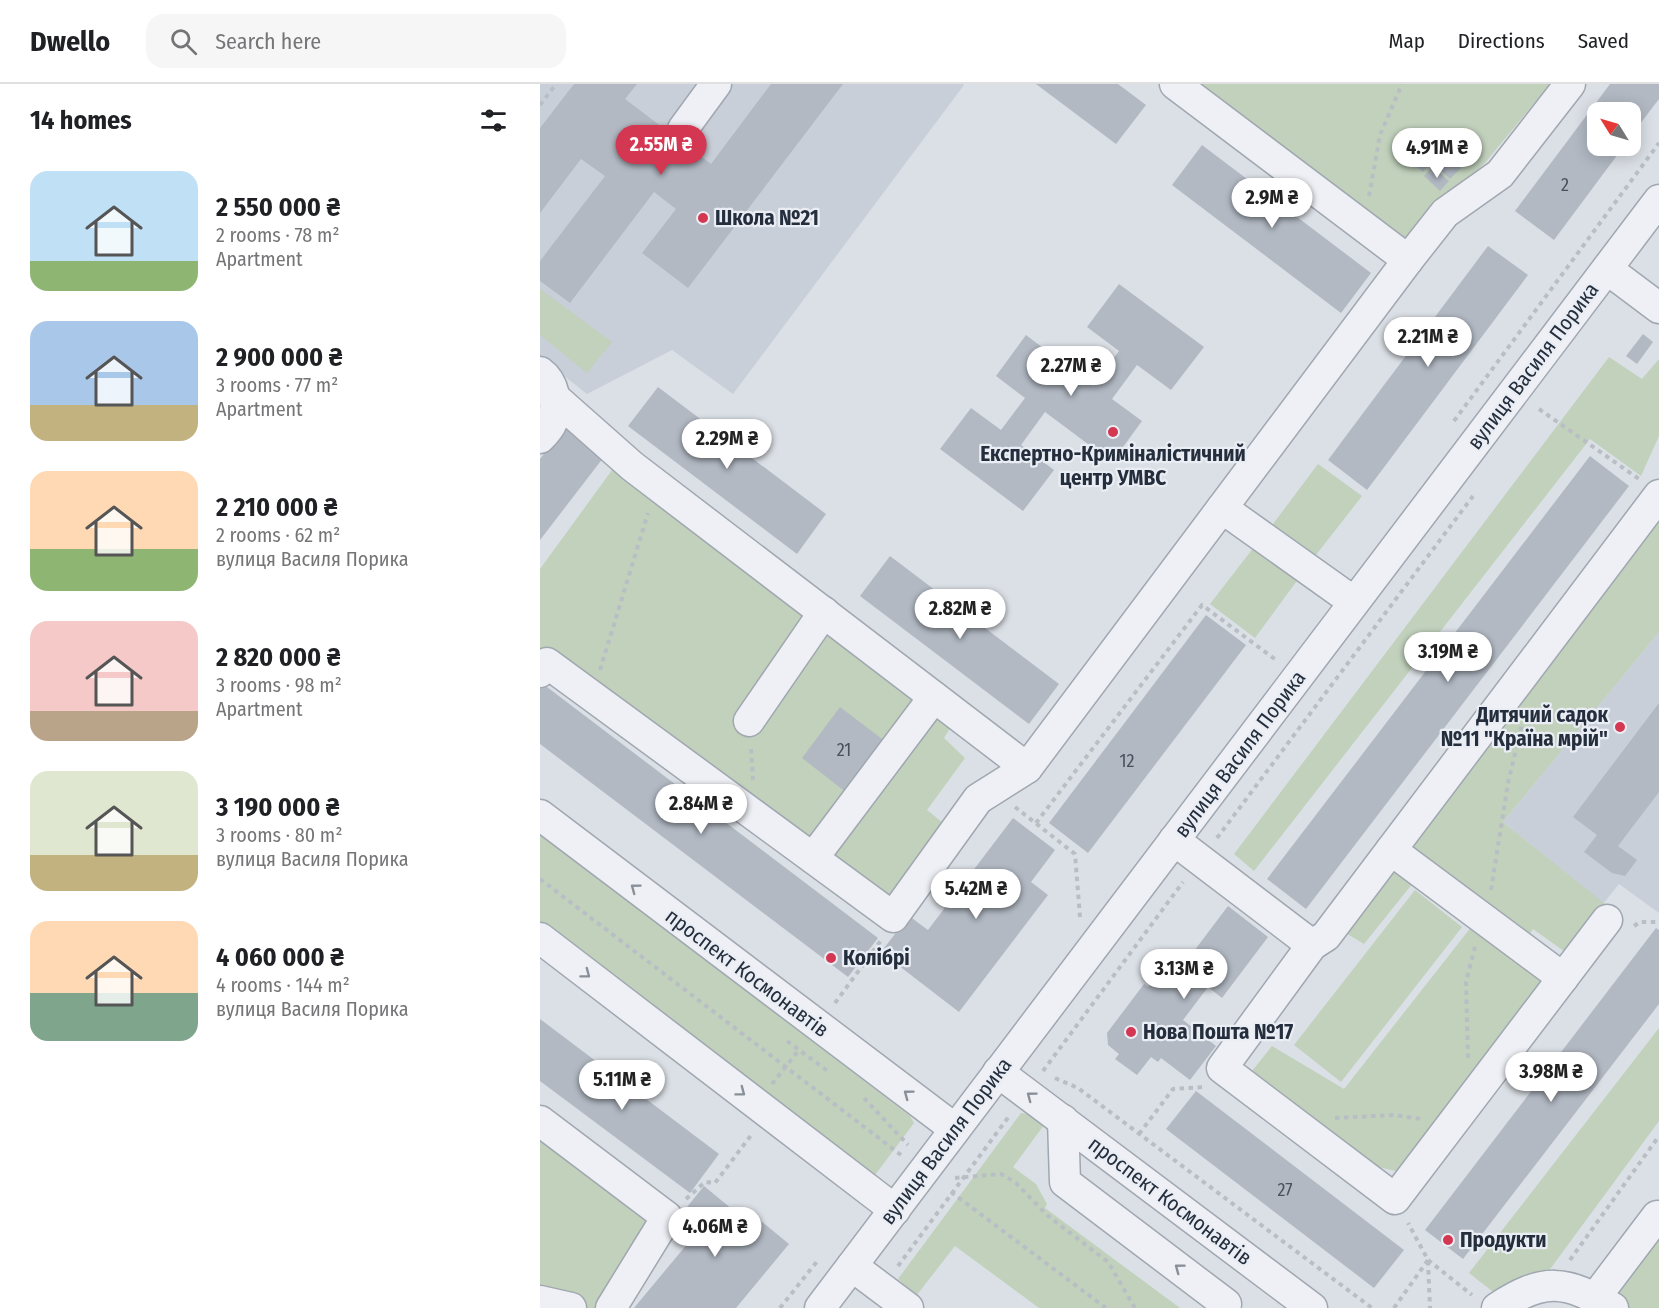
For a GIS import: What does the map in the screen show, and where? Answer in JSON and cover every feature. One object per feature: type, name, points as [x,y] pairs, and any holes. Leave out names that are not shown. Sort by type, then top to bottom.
[{"type":"street","points":[[683,129],[716,84]]},
{"type":"street","points":[[1174,84],[1408,260]]},
{"type":"street","points":[[540,672],[547,663],[893,917],[978,799],[1027,768],[1445,213],[1500,174],[1570,84]]},
{"type":"street","name":"вулиця Василя Порика","points":[[820,1308],[1659,200]]},
{"type":"street","points":[[1607,269],[1659,308]]},
{"type":"street","points":[[540,372],[549,379],[554,398],[552,423],[540,438]]},
{"type":"street","points":[[554,398],[657,485],[1027,768]]},
{"type":"street","points":[[1607,920],[1395,1198],[1222,1068],[1312,945],[1326,936],[1515,685],[1650,488]]},
{"type":"street","points":[[1222,508],[1354,603]]},
{"type":"street","points":[[749,721],[824,612]]},
{"type":"street","points":[[813,858],[934,697]]},
{"type":"street","name":"проспект Космонавтів","points":[[540,816],[955,1129]]},
{"type":"street","points":[[1174,840],[1312,945]]},
{"type":"street","points":[[1391,850],[1563,978]]},
{"type":"street","points":[[540,938],[895,1210]]},
{"type":"street","name":"проспект Космонавтів","points":[[1005,1063],[1034,1082],[1063,1120],[1312,1308]]},
{"type":"street","points":[[1063,1120],[1065,1182],[1225,1306],[1255,1265]]},
{"type":"street","points":[[540,1122],[667,1217],[611,1308]]},
{"type":"street","points":[[1488,1304],[1552,1284],[1582,1291],[1604,1303],[1657,1216]]},
{"type":"street","points":[[852,1266],[892,1300]]},
{"type":"street","points":[[540,1301],[571,1308]]},
{"type":"path","points":[[540,105],[556,84]]},
{"type":"path","points":[[1364,226],[1380,135],[1402,84]]},
{"type":"path","points":[[1532,418],[1546,399]]},
{"type":"path","points":[[1539,409],[1650,488]]},
{"type":"path","points":[[592,696],[657,485]]},
{"type":"path","points":[[892,1300],[952,1193],[1475,493]]},
{"type":"path","points":[[1036,823],[1202,605],[1276,660]]},
{"type":"path","points":[[1479,1088],[1466,1052],[1466,982],[1494,881],[1508,783],[1522,724],[1515,685]]},
{"type":"path","points":[[749,721],[756,817]]},
{"type":"path","points":[[993,789],[1075,854],[1080,918]]},
{"type":"path","points":[[540,879],[923,1172],[1106,1308]]},
{"type":"path","points":[[1005,1063],[1034,1082],[1078,1088],[1372,1308]]},
{"type":"path","points":[[1139,1134],[1173,1089],[1209,1086],[1222,1068]]},
{"type":"path","points":[[1290,1119],[1395,1114],[1452,1124]]},
{"type":"path","points":[[667,1217],[705,1182],[715,1183],[756,1129]]},
{"type":"path","points":[[1552,1284],[1659,1136]]},
{"type":"path","points":[[1395,1198],[1428,1260],[1430,1308]]},
{"type":"path","points":[[1428,1260],[1488,1304]]},
{"type":"path","points":[[1394,1308],[1428,1260]]},
{"type":"shaded area","name":"Школа №21","points":[[540,84],[964,85],[733,394],[672,350],[587,394],[540,357]]},
{"type":"shaded area","name":"Дитячий садок №11 \"Країна мрій\"","points":[[1659,632],[1659,913],[1619,884],[1603,904],[1503,822]]},
{"type":"green space","points":[[1193,84],[1550,84],[1484,164],[1402,240]]},
{"type":"green space","points":[[540,289],[612,342],[587,373],[540,335]]},
{"type":"green space","points":[[1609,357],[1642,379],[1659,359],[1659,436],[1641,476],[1590,439],[1254,871],[1234,854]]},
{"type":"green space","points":[[1318,464],[1362,496],[1312,560],[1270,528]]},
{"type":"green space","points":[[615,466],[954,722],[944,738],[965,758],[927,810],[948,827],[890,910],[540,656],[540,569]]},
{"type":"green space","points":[[1659,514],[1659,632],[1503,822],[1610,908],[1572,957],[1533,929],[1516,955],[1551,982],[1404,1173],[1361,1163],[1248,1076],[1272,1046],[1344,1089],[1483,912],[1425,868],[1364,944],[1344,932]]},
{"type":"green space","points":[[1254,547],[1299,578],[1255,638],[1210,604]]},
{"type":"green space","points":[[540,833],[910,1116],[914,1123],[875,1175],[867,1172],[540,924]]},
{"type":"green space","points":[[1415,890],[1462,927],[1341,1082],[1294,1045]]},
{"type":"green space","points":[[1659,1028],[1659,1121],[1545,1276],[1514,1281],[1497,1295],[1469,1273]]},
{"type":"green space","points":[[1021,1113],[1029,1114],[1044,1125],[1013,1167],[1036,1184],[1047,1204],[1045,1208],[1180,1308],[1039,1308],[955,1246],[916,1296],[898,1279]]},
{"type":"green space","points":[[540,1138],[650,1219],[596,1308],[540,1308]]},
{"type":"green space","points":[[1659,1230],[1659,1308],[1623,1308],[1604,1297]]},
{"type":"building","points":[[574,84],[637,84],[625,99],[711,164],[771,84],[843,84],[688,288],[642,253],[676,209],[654,192],[570,303],[540,281],[540,261],[605,176],[581,159],[540,213],[540,128]]},
{"type":"building","points":[[1036,84],[1118,84],[1146,105],[1116,144]]},
{"type":"building","points":[[1610,84],[1659,84],[1659,99],[1641,123],[1641,102],[1597,102]]},
{"type":"building","points":[[1587,115],[1587,156],[1617,156],[1554,240],[1515,211]]},
{"type":"building","points":[[1414,135],[1424,144],[1407,165],[1397,156]]},
{"type":"building","points":[[1202,145],[1371,273],[1341,313],[1172,185]]},
{"type":"building","points":[[1427,146],[1438,155],[1423,172],[1412,163]]},
{"type":"building","points":[[1443,152],[1461,168],[1450,179],[1433,164]]},
{"type":"building","points":[[1433,166],[1449,181],[1440,191],[1424,176]]},
{"type":"building","points":[[1488,246],[1528,275],[1367,490],[1328,460]]},
{"type":"building","points":[[1119,284],[1204,347],[1171,390],[1137,365],[1112,399],[1142,421],[1112,462],[1045,412],[1021,445],[1054,470],[1023,511],[940,449],[971,408],[1001,430],[1025,398],[996,376],[1026,335],[1093,386],[1119,351],[1087,327]]},
{"type":"building","points":[[1643,334],[1653,342],[1637,364],[1626,356]]},
{"type":"building","points":[[658,387],[826,514],[797,554],[628,426]]},
{"type":"building","points":[[571,419],[610,449],[540,540],[540,459]]},
{"type":"building","points":[[1590,456],[1629,486],[1306,909],[1267,879]]},
{"type":"building","points":[[890,556],[1059,684],[1029,724],[860,596]]},
{"type":"building","points":[[1206,615],[1246,645],[1088,853],[1049,823]]},
{"type":"building","points":[[543,684],[878,938],[848,977],[540,744],[540,687]]},
{"type":"building","points":[[1659,703],[1659,792],[1618,846],[1637,860],[1625,876],[1612,873],[1584,852],[1597,835],[1573,817]]},
{"type":"building","points":[[840,707],[886,742],[847,793],[802,758]]},
{"type":"building","points":[[1013,818],[1055,850],[1031,882],[1048,895],[959,1012],[881,952],[909,916],[928,930]]},
{"type":"building","points":[[1228,906],[1268,937],[1222,998],[1208,987],[1183,1020],[1216,1046],[1190,1080],[1161,1058],[1158,1062],[1151,1057],[1137,1075],[1115,1059],[1119,1054],[1108,1045],[1107,1033],[1144,984],[1148,987],[1170,958],[1182,967]]},
{"type":"building","points":[[1656,928],[1659,930],[1659,1004],[1463,1259],[1425,1230]]},
{"type":"building","points":[[540,1019],[719,1154],[690,1193],[540,1081]]},
{"type":"building","points":[[1196,1091],[1404,1250],[1374,1288],[1166,1129]]},
{"type":"building","points":[[704,1186],[744,1219],[750,1212],[789,1244],[736,1308],[634,1308],[693,1237],[675,1222]]},
{"type":"place","name":"Школа №21","points":[[703,218]]},
{"type":"place","name":"Експертно-Криміналістичний центр УМВС","points":[[1113,432]]},
{"type":"place","name":"Дитячий садок №11 \"Країна мрій\"","points":[[1620,727]]},
{"type":"place","name":"Колібрі","points":[[831,958]]},
{"type":"place","name":"Нова Пошта №17","points":[[1131,1032]]},
{"type":"place","name":"Продукти","points":[[1448,1240]]}]
